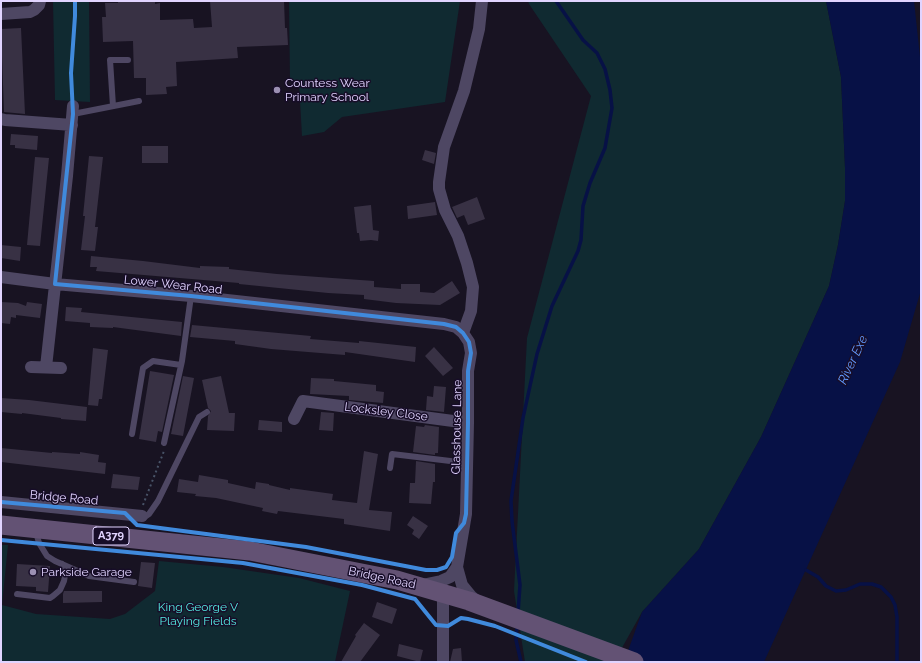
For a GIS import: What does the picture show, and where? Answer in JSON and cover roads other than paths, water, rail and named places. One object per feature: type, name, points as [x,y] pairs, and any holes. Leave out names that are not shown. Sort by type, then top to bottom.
[{"type":"main road","name":"Bridge Road","points":[[1,525],[250,552],[397,580],[443,593],[484,607],[634,662]]},
{"type":"street","points":[[1,14],[30,12],[39,5],[40,1]]},
{"type":"street","points":[[463,333],[471,311],[473,288],[467,262],[458,236],[445,210],[439,189],[439,182],[444,147],[464,91],[479,29],[482,1]]},
{"type":"street","points":[[1,118],[5,120],[73,115],[46,367]]},
{"type":"street","name":"Lower Wear Road","points":[[1,277],[55,284],[191,296],[444,324],[456,328],[463,333]]},
{"type":"street","name":"Glasshouse Lane","points":[[463,333],[469,342],[470,353],[468,371],[466,514],[457,568],[462,585],[471,596],[484,607]]},
{"type":"street","points":[[31,367],[61,368]]},
{"type":"street","name":"Locksley Close","points":[[294,419],[304,397],[468,423]]},
{"type":"street","name":"Bridge Road","points":[[1,502],[140,515]]},
{"type":"street","points":[[419,586],[450,577],[457,568]]},
{"type":"street","points":[[443,593],[443,662]]},
{"type":"lane","points":[[112,106],[110,60],[128,60]]},
{"type":"lane","points":[[73,115],[139,101]]},
{"type":"lane","points":[[164,442],[181,365],[191,296]]},
{"type":"lane","points":[[132,434],[143,368],[153,361],[181,365]]},
{"type":"lane","points":[[140,515],[146,516],[149,514],[158,501],[199,417],[207,412]]},
{"type":"lane","points":[[390,468],[392,454],[467,463]]},
{"type":"lane","points":[[35,528],[39,543],[47,556],[89,576],[134,582]]},
{"type":"lane","points":[[17,594],[50,598],[53,596],[60,590],[64,581],[66,570],[62,564]]},
{"type":"water","name":"River Exe","points":[[826,1],[914,1],[921,66],[921,290],[900,362],[764,662],[624,662],[642,612],[699,549],[761,437],[829,286],[838,245],[845,201],[845,168],[841,77]]},
{"type":"waterway","points":[[518,613],[520,585],[511,501],[523,418],[537,354],[552,306],[578,251],[581,240],[583,206],[590,183],[605,148],[612,108],[610,90],[605,69],[597,53],[583,40],[556,1]]},
{"type":"waterway","points":[[806,570],[818,577],[826,586],[836,591],[846,590],[860,584],[872,584],[881,587],[891,597],[895,605],[897,617],[897,662]]},
{"type":"waterway","points":[[517,626],[516,640],[521,662]]},
{"type":"place","name":"Countess Wear Primary School","points":[[277,90]]},
{"type":"place","name":"Parkside Garage","points":[[33,572]]},
{"type":"park label","name":"King George V Playing Fields","points":[[198,614]]}]
